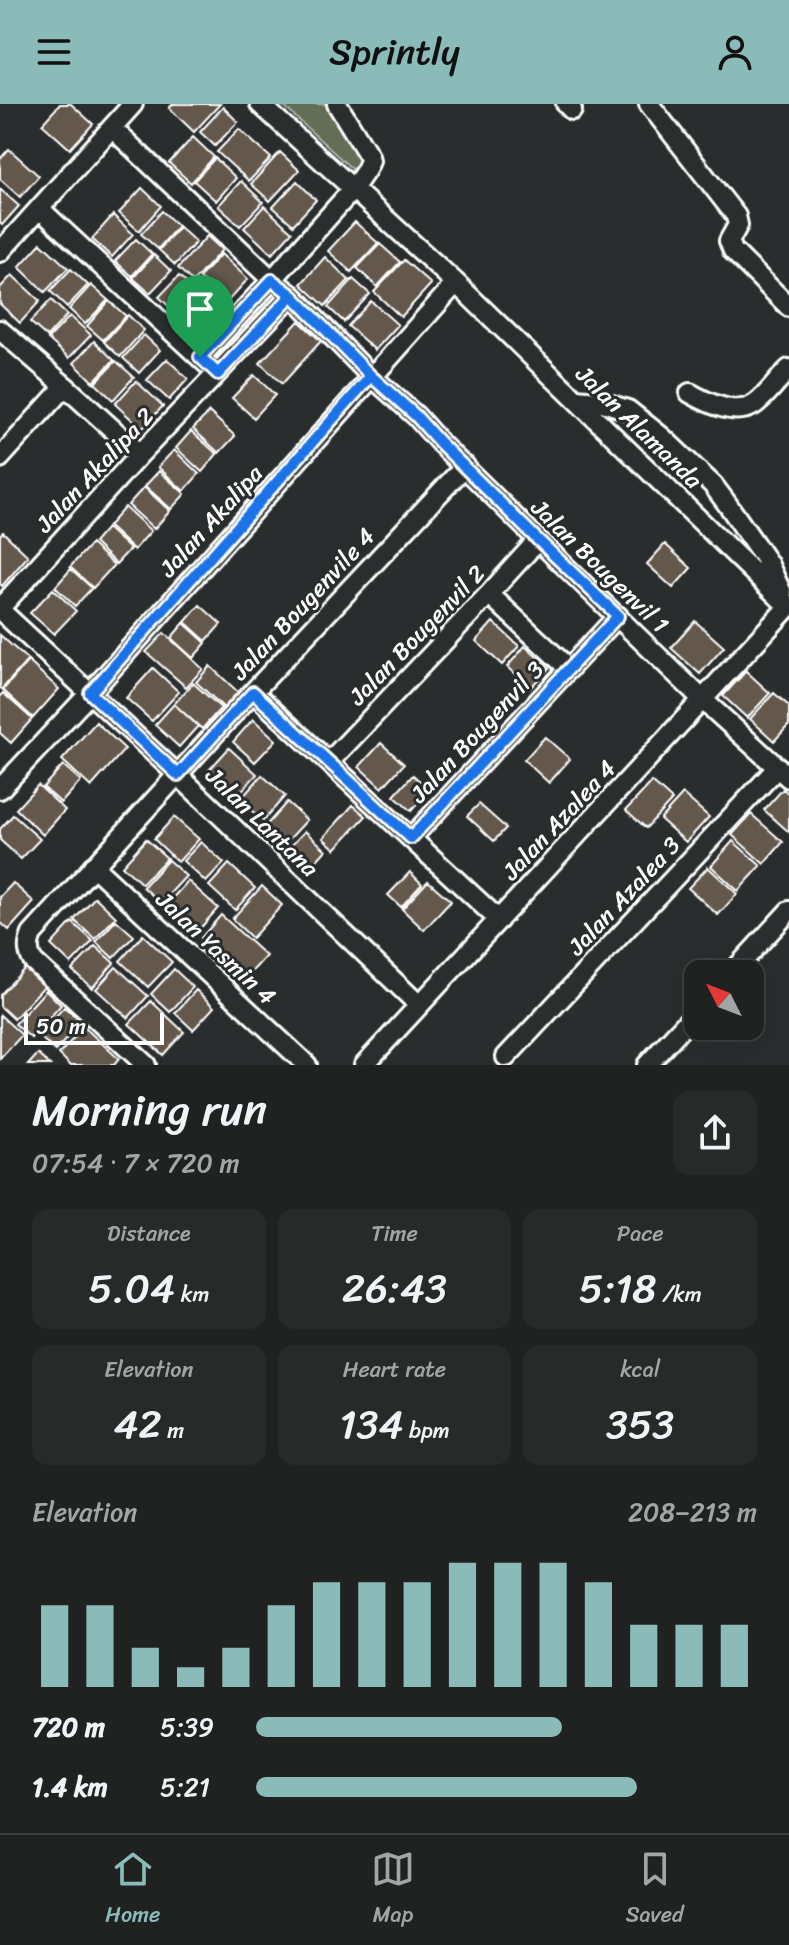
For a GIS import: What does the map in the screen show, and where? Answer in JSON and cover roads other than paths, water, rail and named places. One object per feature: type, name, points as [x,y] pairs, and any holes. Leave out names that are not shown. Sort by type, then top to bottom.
[{"type":"street","points":[[0,252],[133,104]]},
{"type":"street","name":"Jalan Alamanda","points":[[260,104],[456,283],[789,607]]},
{"type":"street","points":[[200,357],[353,189],[366,170],[369,156],[337,104]]},
{"type":"street","points":[[649,104],[736,216],[738,225],[729,241],[733,251],[789,307]]},
{"type":"street","name":"Jalan Bougenvil 1","points":[[112,128],[272,280],[292,295],[538,540],[703,700],[783,772]]},
{"type":"street","points":[[40,209],[218,374]]},
{"type":"street","name":"Jalan Akalipa","points":[[0,789],[90,693],[456,283]]},
{"type":"street","name":"Jalan Akalipa 2","points":[[0,609],[140,454],[292,295]]},
{"type":"street","points":[[0,330],[140,454]]},
{"type":"street","points":[[690,393],[718,406],[742,410],[755,404],[789,369]]},
{"type":"street","points":[[0,458],[65,386]]},
{"type":"street","points":[[576,399],[599,401],[628,410],[713,485],[768,563],[789,607]]},
{"type":"street","name":"Jalan Bougenvile 4","points":[[146,1065],[39,967],[29,953],[28,943],[32,934],[465,466]]},
{"type":"street","name":"Jalan Bougenvil 2","points":[[329,762],[538,540]]},
{"type":"street","name":"Jalan Bougenvil 3","points":[[411,838],[569,669],[489,594]]},
{"type":"street","name":"Jalan Azalea 4","points":[[364,1065],[789,607]]},
{"type":"street","name":"Jalan Lantana","points":[[0,609],[419,1005]]},
{"type":"street","points":[[569,669],[618,616]]},
{"type":"street","points":[[253,692],[499,920]]},
{"type":"street","name":"Jalan Azalea 3","points":[[506,1057],[783,772]]},
{"type":"street","name":"Jalan Yasmin 4","points":[[93,866],[307,1065]]},
{"type":"street","points":[[744,960],[789,911]]},
{"type":"street","points":[[647,1065],[684,1026]]}]
